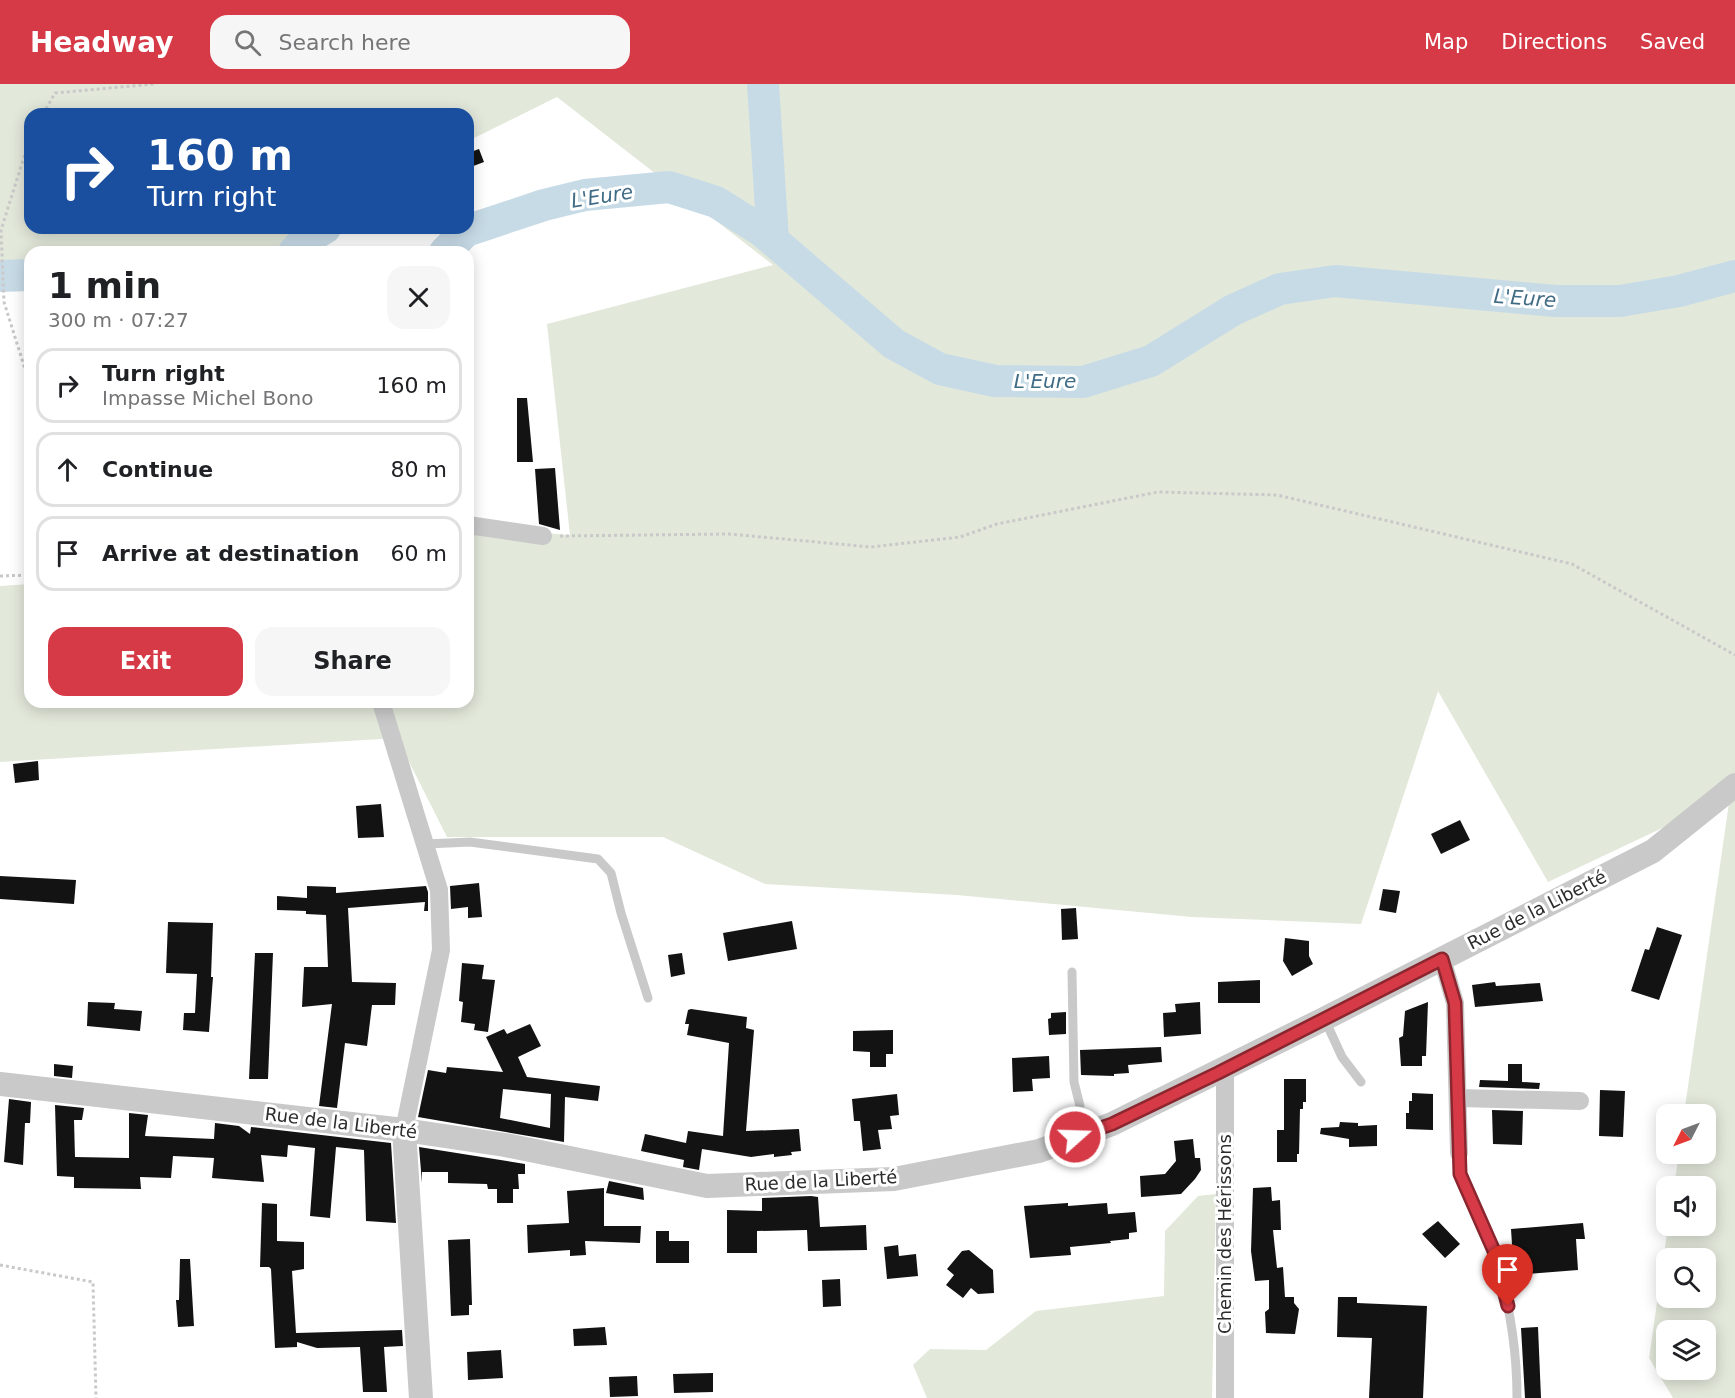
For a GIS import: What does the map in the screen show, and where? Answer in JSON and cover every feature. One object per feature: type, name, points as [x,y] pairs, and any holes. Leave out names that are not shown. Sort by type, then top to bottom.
[{"type":"street","points":[[474,526],[543,536]]},
{"type":"street","points":[[383,708],[439,890],[441,950],[404,1130],[421,1398]]},
{"type":"street","name":"Rue de la Liberté","points":[[0,1084],[404,1130],[505,1145],[707,1186],[894,1179],[1039,1151],[1112,1124],[1225,1069],[1653,851],[1735,785]]},
{"type":"street","points":[[1442,959],[1455,1003],[1459,1153]]},
{"type":"street","name":"Chemin des Hérissons","points":[[1225,1069],[1225,1398]]},
{"type":"street","points":[[1459,1098],[1580,1101]]},
{"type":"lane","points":[[426,844],[470,842],[598,859],[611,873],[648,998]]},
{"type":"lane","points":[[1072,972],[1074,1083],[1080,1106],[1075,1137]]},
{"type":"lane","points":[[1324,1019],[1342,1057],[1361,1082]]},
{"type":"lane","points":[[1459,1153],[1460,1174],[1494,1251],[1512,1324],[1517,1369],[1516,1398]]},
{"type":"path","points":[[46,108],[55,93],[154,84]]},
{"type":"path","points":[[24,156],[0,230],[4,302],[24,366]]},
{"type":"path","points":[[543,536],[729,534],[871,547],[960,537],[997,524],[1158,492],[1277,495],[1572,564],[1735,655]]},
{"type":"path","points":[[0,576],[24,575]]},
{"type":"path","points":[[0,1265],[93,1282],[96,1398]]},
{"type":"shaded area","points":[[0,84],[1735,84],[1735,1398],[1673,1398],[1662,1380],[1716,1380],[1716,1320],[1656,1320],[1656,1370],[1649,1358],[1656,1308],[1716,1308],[1716,1248],[1665,1248],[1667,1236],[1716,1236],[1716,1176],[1676,1176],[1677,1164],[1716,1164],[1716,1104],[1685,1104],[1730,796],[1548,882],[1438,691],[1361,924],[1192,917],[957,895],[765,884],[663,837],[447,837],[397,738],[0,762],[0,586],[24,584],[24,708],[474,708],[474,527],[570,535],[547,324],[773,265],[557,97],[474,138],[474,108],[24,108],[24,234],[301,234],[281,246],[24,246],[24,270],[0,267]]},
{"type":"shaded area","points":[[1216,1194],[1212,1398],[927,1398],[913,1365],[930,1349],[986,1350],[1036,1311],[1164,1296],[1165,1231],[1198,1196]]},
{"type":"building","points":[[479,149],[484,162],[474,166],[474,151]]},
{"type":"building","points":[[517,398],[527,398],[533,462],[517,462]]},
{"type":"building","points":[[555,468],[560,530],[539,524],[535,469]]},
{"type":"building","points":[[38,761],[39,780],[15,783],[13,764]]},
{"type":"building","points":[[381,804],[384,837],[358,838],[356,806]]},
{"type":"building","points":[[1460,820],[1470,840],[1441,854],[1431,834]]},
{"type":"building","points":[[0,876],[76,880],[74,904],[0,899]]},
{"type":"building","points":[[479,883],[482,917],[468,918],[468,907],[451,909],[450,886]]},
{"type":"building","points":[[307,886],[336,887],[336,893],[426,886],[428,892],[428,911],[424,911],[425,902],[348,908],[352,982],[396,983],[395,1005],[372,1005],[367,1046],[345,1043],[337,1108],[319,1106],[332,1004],[302,1007],[304,967],[328,967],[326,915],[306,914],[306,911],[277,910],[277,896],[307,898]]},
{"type":"building","points":[[1383,889],[1400,891],[1396,913],[1379,910]]},
{"type":"building","points":[[1076,908],[1078,939],[1062,940],[1061,909]]},
{"type":"building","points":[[792,921],[797,949],[728,961],[723,933]]},
{"type":"building","points":[[168,922],[213,923],[211,977],[213,977],[209,1032],[183,1030],[184,1013],[195,1013],[197,974],[166,973]]},
{"type":"building","points":[[1657,927],[1682,935],[1659,1000],[1631,991],[1645,949],[1649,950]]},
{"type":"building","points":[[1285,938],[1309,941],[1309,956],[1313,964],[1292,976],[1283,961]]},
{"type":"building","points":[[255,953],[273,953],[268,1079],[249,1079]]},
{"type":"building","points":[[682,953],[685,974],[671,977],[668,955]]},
{"type":"building","points":[[462,963],[484,965],[482,979],[495,980],[488,1032],[474,1030],[475,1024],[461,1022],[463,1002],[459,1001]]},
{"type":"building","points":[[1260,980],[1260,1003],[1218,1003],[1218,982]]},
{"type":"building","points":[[1495,982],[1496,986],[1540,983],[1543,1001],[1475,1007],[1472,985]]},
{"type":"building","points":[[88,1002],[115,1003],[114,1009],[142,1011],[140,1031],[87,1026]]},
{"type":"building","points":[[1200,1002],[1201,1034],[1164,1037],[1163,1013],[1176,1012],[1175,1004]]},
{"type":"building","points":[[1428,1002],[1426,1056],[1422,1056],[1422,1066],[1401,1066],[1399,1038],[1403,1036],[1405,1011]]},
{"type":"building","points":[[688,1010],[747,1017],[746,1028],[754,1030],[746,1131],[799,1129],[801,1151],[791,1152],[792,1155],[774,1157],[774,1154],[751,1157],[702,1149],[699,1170],[683,1167],[684,1160],[641,1151],[645,1134],[686,1143],[688,1131],[723,1136],[729,1043],[687,1035],[689,1024],[685,1024]]},
{"type":"building","points":[[1066,1012],[1066,1034],[1049,1035],[1048,1019],[1051,1018],[1051,1013]]},
{"type":"building","points":[[530,1024],[541,1046],[518,1057],[527,1077],[600,1086],[598,1101],[565,1097],[564,1142],[418,1117],[428,1070],[446,1073],[447,1067],[503,1072],[486,1037],[504,1029],[507,1034]],"holes":[[[503,1089],[551,1094],[550,1128],[500,1118]]]},
{"type":"building","points":[[893,1030],[893,1054],[886,1054],[886,1067],[870,1067],[870,1052],[853,1051],[853,1031]]},
{"type":"building","points":[[1161,1047],[1162,1062],[1128,1065],[1129,1073],[1114,1074],[1114,1076],[1081,1075],[1080,1050]]},
{"type":"building","points":[[1049,1056],[1050,1078],[1032,1079],[1033,1091],[1013,1092],[1012,1058]]},
{"type":"building","points":[[54,1064],[73,1066],[72,1078],[54,1076]]},
{"type":"building","points":[[1508,1064],[1522,1064],[1522,1082],[1540,1083],[1539,1089],[1479,1087],[1480,1080],[1508,1081]]},
{"type":"building","points":[[1284,1079],[1306,1079],[1306,1102],[1303,1102],[1303,1109],[1300,1109],[1297,1162],[1277,1162],[1277,1130],[1284,1130]]},
{"type":"building","points":[[1600,1090],[1625,1091],[1623,1137],[1599,1136]]},
{"type":"building","points":[[1412,1093],[1433,1094],[1433,1130],[1406,1129],[1406,1113],[1409,1113]]},
{"type":"building","points":[[897,1094],[899,1115],[890,1116],[892,1129],[878,1130],[881,1149],[863,1151],[860,1121],[854,1121],[852,1099]]},
{"type":"building","points":[[9,1099],[31,1102],[30,1123],[25,1123],[23,1165],[4,1162]]},
{"type":"building","points":[[55,1105],[84,1108],[82,1120],[74,1120],[75,1157],[129,1158],[129,1113],[148,1115],[145,1136],[214,1139],[215,1123],[239,1126],[250,1134],[251,1127],[391,1143],[396,1223],[366,1221],[364,1150],[336,1147],[330,1218],[310,1216],[315,1148],[288,1145],[287,1157],[261,1155],[264,1182],[212,1178],[214,1158],[173,1156],[171,1178],[140,1177],[141,1189],[74,1188],[74,1177],[57,1176]]},
{"type":"building","points":[[1492,1110],[1523,1111],[1522,1145],[1493,1144]]},
{"type":"building","points":[[1340,1122],[1358,1123],[1358,1126],[1377,1125],[1377,1146],[1349,1147],[1349,1139],[1320,1134],[1321,1128],[1339,1127]]},
{"type":"building","points":[[1193,1139],[1195,1158],[1200,1158],[1201,1170],[1195,1179],[1181,1194],[1141,1197],[1140,1176],[1165,1174],[1176,1161],[1174,1141]]},
{"type":"building","points":[[419,1147],[525,1164],[525,1174],[518,1174],[519,1189],[513,1189],[513,1203],[497,1203],[497,1189],[488,1189],[487,1184],[448,1183],[448,1172],[422,1172],[422,1183]]},
{"type":"building","points":[[609,1181],[643,1188],[644,1200],[606,1193]]},
{"type":"building","points":[[1271,1187],[1272,1201],[1280,1200],[1281,1230],[1273,1230],[1277,1268],[1283,1267],[1285,1297],[1294,1297],[1294,1303],[1299,1309],[1295,1334],[1266,1333],[1265,1312],[1269,1309],[1269,1280],[1255,1281],[1251,1251],[1253,1188]]},
{"type":"building","points":[[604,1188],[604,1226],[641,1226],[640,1243],[585,1241],[586,1255],[570,1256],[570,1250],[528,1253],[527,1225],[569,1223],[567,1191]]},
{"type":"building","points":[[818,1197],[820,1227],[866,1225],[867,1250],[808,1251],[807,1230],[757,1231],[757,1253],[727,1253],[727,1210],[762,1211],[762,1198]]},
{"type":"building","points":[[262,1203],[277,1204],[277,1241],[304,1242],[304,1269],[292,1271],[296,1333],[402,1330],[403,1346],[384,1347],[387,1392],[363,1392],[360,1347],[317,1348],[297,1342],[297,1347],[275,1348],[271,1269],[260,1267]]},
{"type":"building","points":[[1068,1203],[1068,1206],[1107,1203],[1108,1214],[1135,1212],[1137,1232],[1129,1233],[1129,1239],[1070,1247],[1071,1255],[1030,1258],[1024,1206]]},
{"type":"building","points":[[1438,1221],[1460,1244],[1445,1258],[1422,1234]]},
{"type":"building","points":[[1583,1223],[1585,1239],[1576,1239],[1578,1270],[1514,1275],[1511,1229]]},
{"type":"building","points":[[656,1231],[669,1231],[669,1241],[689,1241],[689,1263],[656,1263]]},
{"type":"building","points":[[470,1239],[472,1305],[469,1305],[469,1315],[451,1316],[448,1240]]},
{"type":"building","points":[[898,1245],[899,1256],[916,1254],[918,1276],[887,1279],[884,1247]]},
{"type":"building","points":[[969,1250],[993,1270],[994,1293],[978,1294],[971,1288],[963,1298],[946,1285],[954,1275],[947,1269],[962,1251]]},
{"type":"building","points":[[180,1259],[190,1259],[194,1326],[178,1327],[176,1300],[179,1300]]},
{"type":"building","points":[[840,1279],[841,1306],[823,1307],[822,1280]]},
{"type":"building","points":[[1338,1297],[1357,1297],[1357,1303],[1427,1306],[1423,1398],[1369,1398],[1372,1338],[1337,1337]]},
{"type":"building","points":[[605,1327],[607,1345],[574,1346],[573,1329]]},
{"type":"building","points":[[1538,1327],[1541,1398],[1525,1398],[1521,1328]]},
{"type":"building","points":[[501,1350],[503,1378],[468,1380],[467,1352]]},
{"type":"building","points":[[713,1373],[713,1392],[674,1393],[673,1374]]},
{"type":"building","points":[[637,1376],[638,1396],[610,1397],[609,1377]]},
{"type":"waterway","points":[[763,84],[773,240]]},
{"type":"waterway","name":"L'Eure","points":[[474,228],[544,205],[585,195],[669,187],[716,202],[762,231],[894,344],[940,369],[995,381],[1083,382],[1151,361],[1233,310],[1280,289],[1335,281],[1555,301],[1620,301],[1679,291],[1735,276]]},
{"type":"waterway","name":"L'Eure","points":[[299,246],[315,234]]},
{"type":"waterway","name":"L'Eure","points":[[451,246],[463,234]]},
{"type":"waterway","name":"L'Eure","points":[[0,276],[24,275]]},
{"type":"route","points":[[1075,1137],[1112,1124],[1218,1073],[1442,959],[1455,1003],[1460,1174],[1494,1251],[1508,1306]]}]
